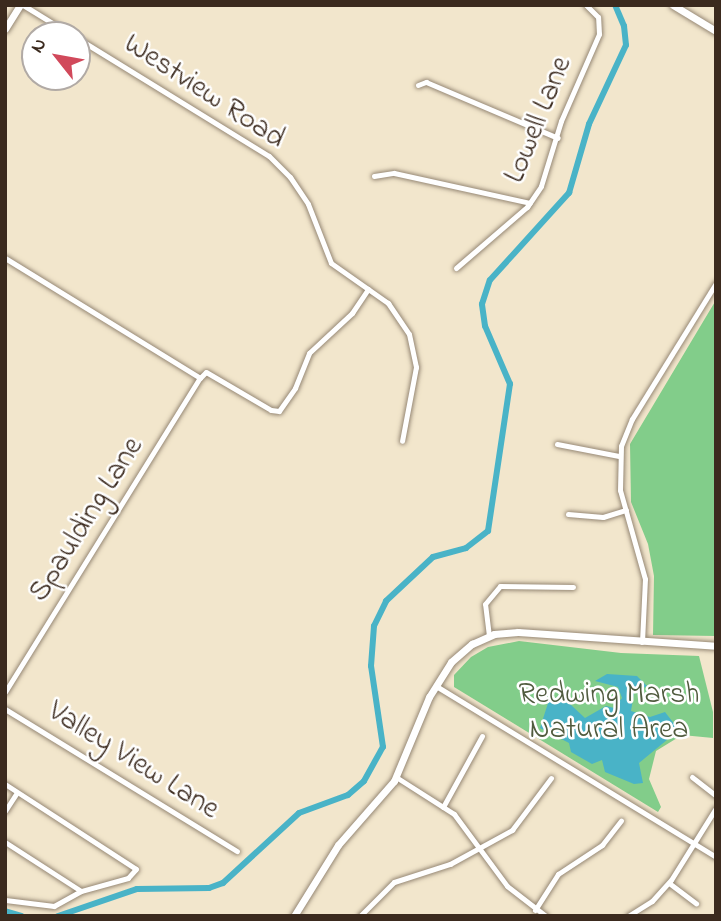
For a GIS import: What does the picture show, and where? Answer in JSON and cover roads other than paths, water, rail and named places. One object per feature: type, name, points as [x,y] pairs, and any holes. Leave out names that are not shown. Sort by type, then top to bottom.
[{"type":"main road","points":[[5,29],[22,5]]},
{"type":"main road","points":[[674,5],[716,31]]},
{"type":"main road","points":[[294,916],[338,845],[396,778],[417,718],[457,655],[489,636],[518,632],[716,646]]},
{"type":"street","points":[[22,5],[49,21]]},
{"type":"street","name":"Lowell Lane","points":[[456,268],[530,203],[541,186],[599,34],[598,17],[586,5]]},
{"type":"street","name":"Westview Road","points":[[91,47],[269,156],[307,201],[331,263],[397,313],[415,354],[402,441]]},
{"type":"street","points":[[418,85],[426,82],[558,138]]},
{"type":"street","points":[[374,176],[394,173],[530,203]]},
{"type":"street","points":[[5,258],[200,378]]},
{"type":"street","points":[[642,642],[645,579],[619,483],[619,456],[632,419],[716,283]]},
{"type":"street","name":"Spaulding Lane","points":[[5,692],[200,378],[206,372],[271,410],[279,411],[295,388],[309,353],[347,319],[368,289]]},
{"type":"street","points":[[557,444],[619,456]]},
{"type":"street","points":[[568,514],[603,517],[626,510]]},
{"type":"street","points":[[489,636],[485,607],[496,588],[513,583],[573,587]]},
{"type":"street","points":[[436,686],[716,857]]},
{"type":"street","name":"Valley View Lane","points":[[5,709],[237,851]]},
{"type":"street","points":[[443,807],[482,736]]},
{"type":"street","points":[[692,777],[716,796]]},
{"type":"street","points":[[396,778],[443,807],[481,847],[507,886],[546,916]]},
{"type":"street","points":[[360,916],[394,882],[450,864],[518,825],[551,778]]},
{"type":"street","points":[[5,783],[16,794],[136,869],[128,878],[81,891],[47,907],[5,900]]},
{"type":"street","points":[[5,811],[16,794]]},
{"type":"street","points":[[628,916],[652,901],[669,883],[716,808]]},
{"type":"street","points":[[535,910],[558,874],[602,845],[621,821]]},
{"type":"street","points":[[5,842],[81,891]]},
{"type":"street","points":[[669,883],[696,904]]},
{"type":"water","points":[[607,674],[637,676],[647,686],[634,693],[631,711],[650,717],[665,712],[679,730],[639,763],[643,783],[634,784],[605,772],[602,760],[592,764],[571,752],[569,743],[540,728],[549,700],[557,698],[571,705],[585,718],[606,706],[614,708],[622,698],[618,687],[595,681]]},
{"type":"waterway","points":[[58,916],[137,889],[209,888],[223,883],[299,813],[348,795],[364,781],[383,747],[371,666],[374,626],[386,601],[433,557],[466,548],[488,531],[510,384],[485,326],[482,304],[490,280],[569,193],[589,124],[626,45],[624,26],[615,5]]},
{"type":"waterway","points":[[5,911],[21,916]]},
{"type":"park label","name":"Redwing Marsh Natural Area","points":[[609,712]]}]
